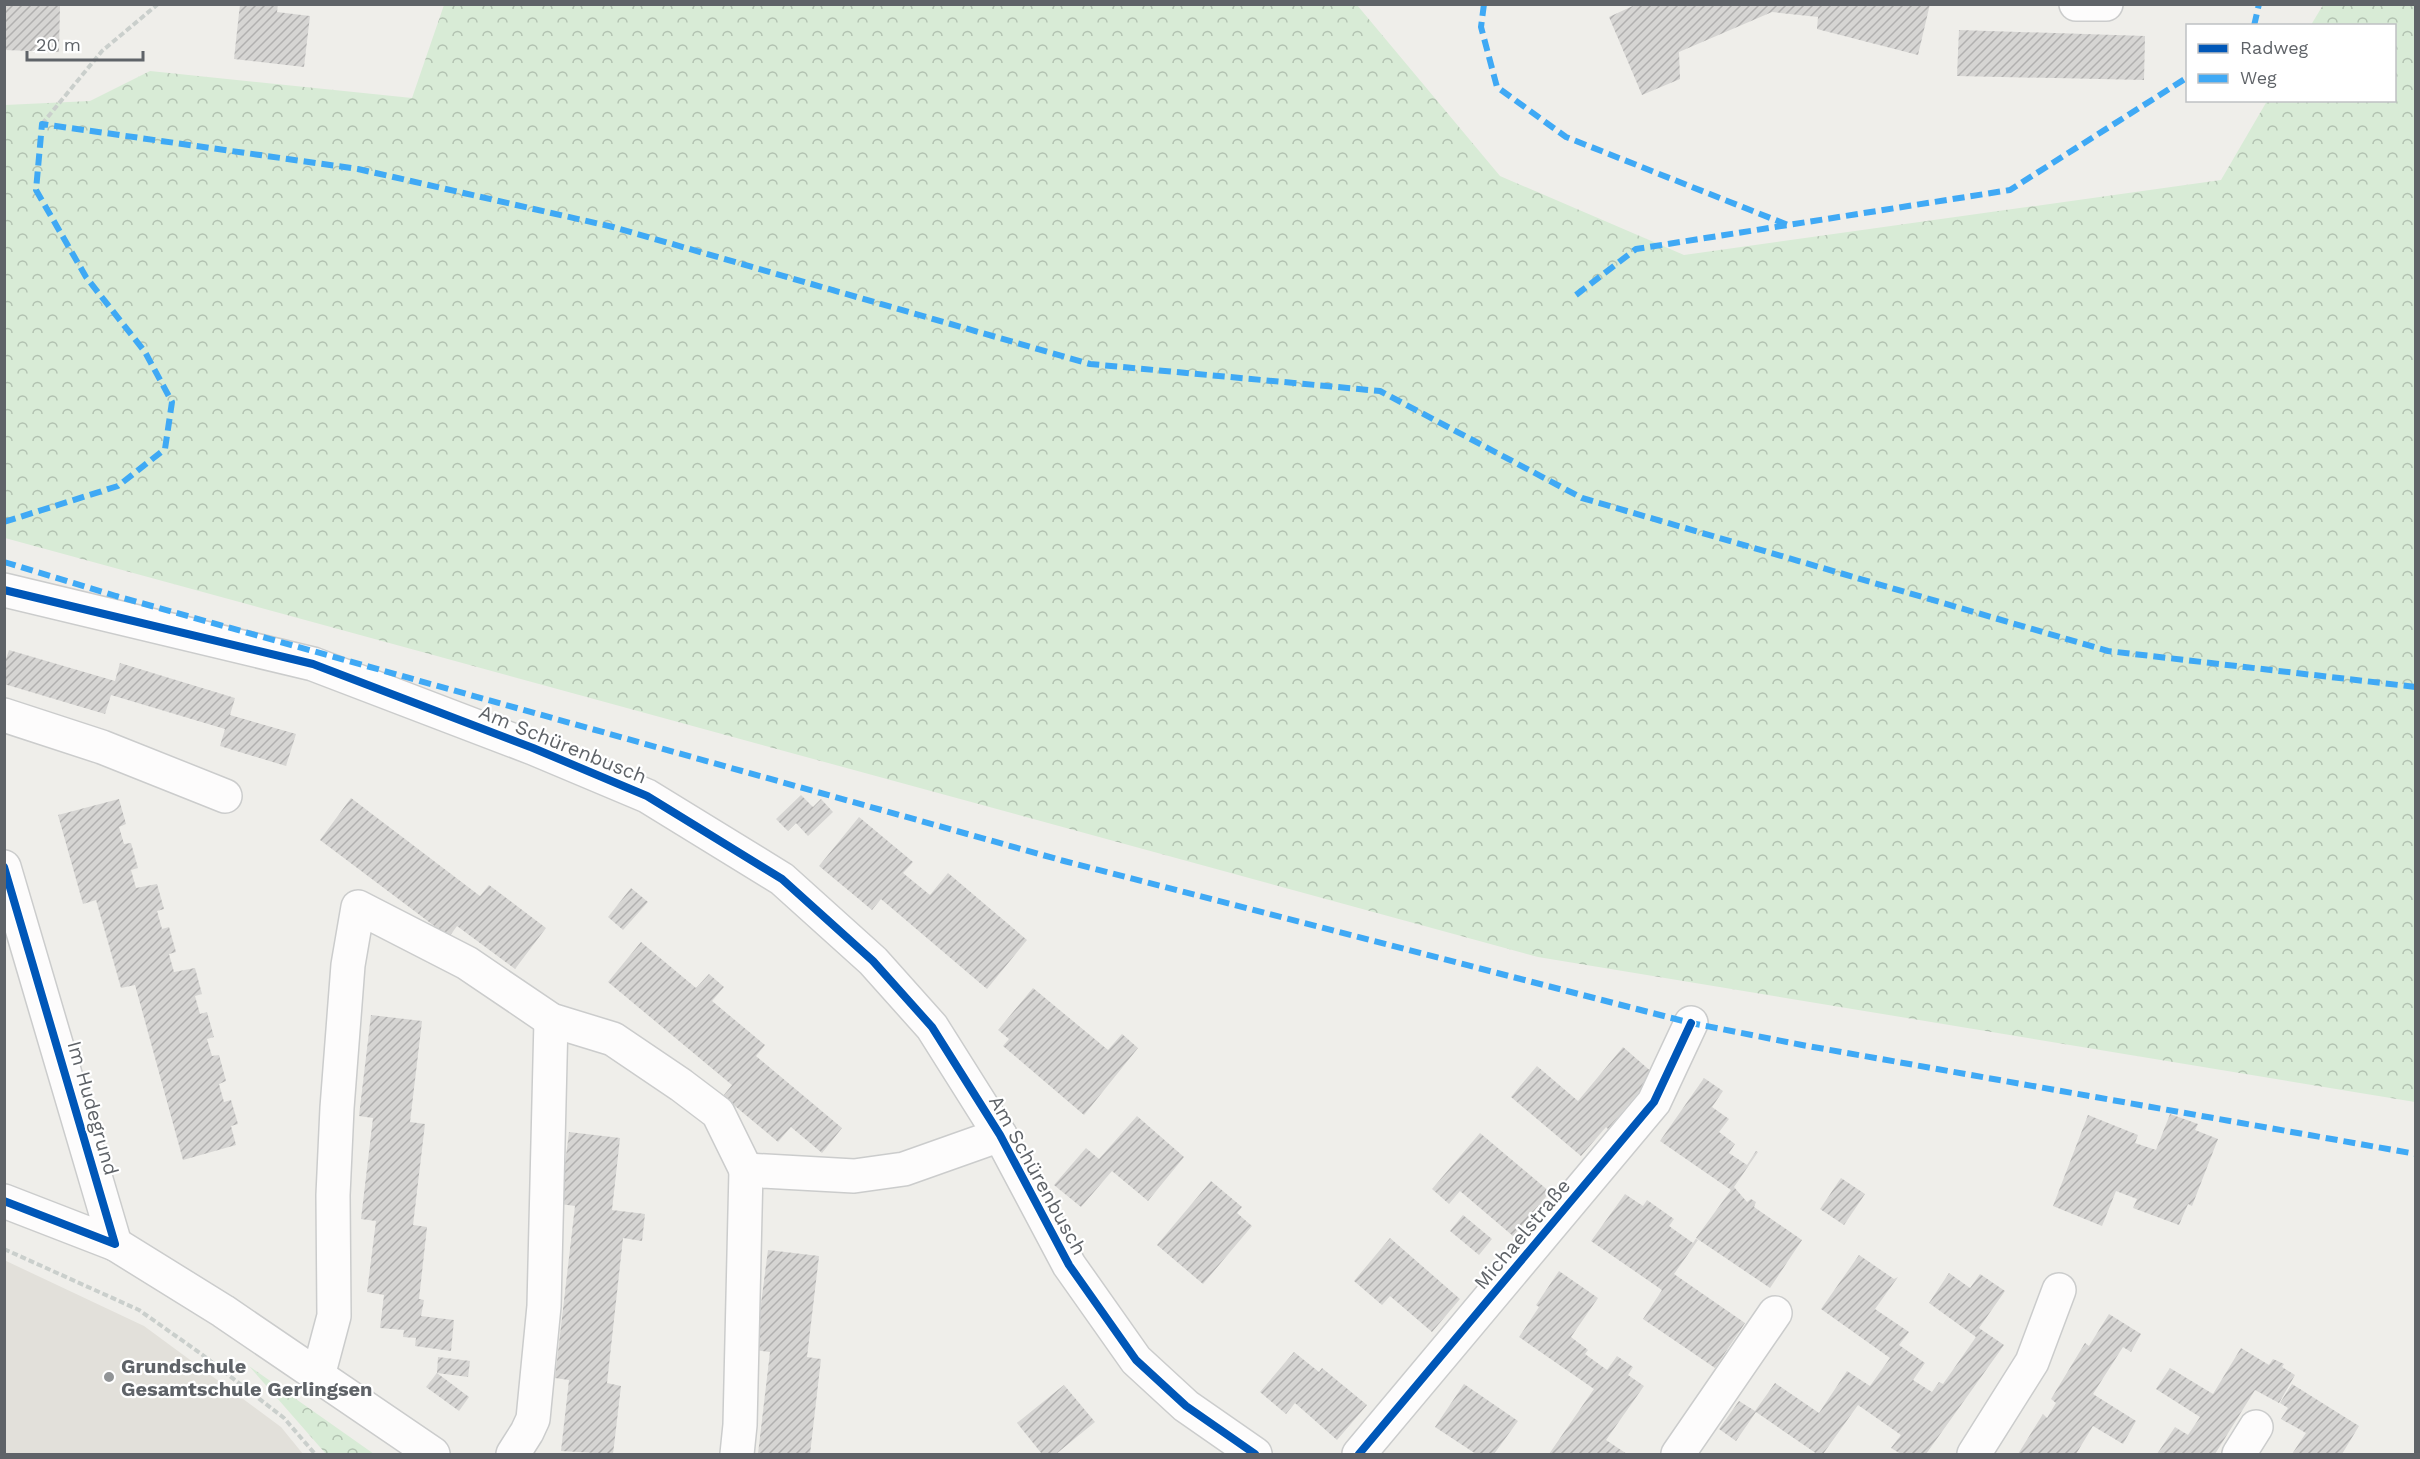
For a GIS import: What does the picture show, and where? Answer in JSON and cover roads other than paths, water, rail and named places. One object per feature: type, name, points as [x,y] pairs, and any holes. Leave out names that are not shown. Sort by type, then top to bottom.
[{"type":"street","points":[[2076,4],[2106,4]]},
{"type":"street","name":"Am Schürenbusch","points":[[4,590],[313,664],[533,748],[648,796],[782,879],[873,961],[932,1027],[1000,1135],[1069,1264],[1136,1360],[1186,1406],[1255,1455]]},
{"type":"street","points":[[4,715],[102,747],[225,796]]},
{"type":"street","name":"Im Hudegrund","points":[[4,867],[115,1244]]},
{"type":"street","points":[[318,1376],[334,1316],[333,1195],[337,1108],[348,965],[358,907],[467,963],[551,1020],[612,1039],[718,1113],[746,1170],[740,1425],[737,1455]]},
{"type":"street","points":[[513,1455],[532,1419],[544,1306],[551,1020]]},
{"type":"street","name":"Michaelstraße","points":[[1359,1455],[1654,1102],[1691,1023]]},
{"type":"street","points":[[746,1170],[854,1176],[904,1169],[1000,1135]]},
{"type":"street","points":[[4,1201],[115,1244],[224,1311],[433,1455]]},
{"type":"street","points":[[1974,1455],[2032,1362],[2059,1290]]},
{"type":"street","points":[[1678,1455],[1775,1313]]},
{"type":"street","points":[[2239,1455],[2256,1427]]},
{"type":"place","name":"Grundschule Gesamtschule Gerlingsen","points":[[109,1377]]}]
